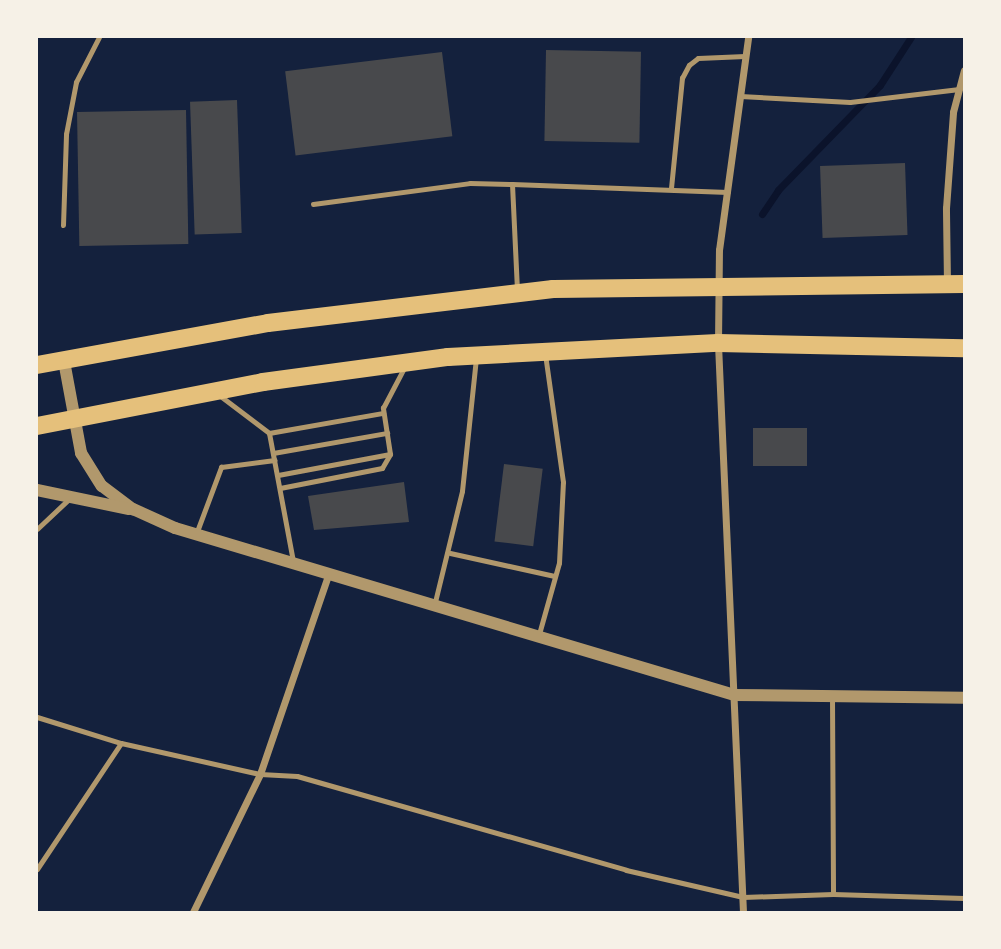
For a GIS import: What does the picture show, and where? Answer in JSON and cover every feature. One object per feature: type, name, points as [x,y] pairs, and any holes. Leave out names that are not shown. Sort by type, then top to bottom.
[{"type":"main road","points":[[37,365],[268,323],[517,293],[719,285],[956,284]]},
{"type":"main road","points":[[37,426],[76,421],[215,392],[476,355],[718,343],[964,348]]},
{"type":"street","points":[[743,912],[718,343],[719,285],[728,192],[748,37]]},
{"type":"street","points":[[956,284],[946,208],[964,69]]},
{"type":"street","points":[[64,361],[81,453],[102,486],[133,509]]},
{"type":"street","points":[[37,490],[133,509],[196,534],[328,575],[734,695],[964,698]]},
{"type":"street","points":[[194,912],[260,774],[328,575]]},
{"type":"lane","points":[[63,225],[69,121],[76,82],[99,37]]},
{"type":"lane","points":[[671,188],[682,78],[688,65],[698,58],[745,56]]},
{"type":"lane","points":[[740,96],[850,102],[962,89]]},
{"type":"lane","points":[[313,204],[470,183],[728,192]]},
{"type":"lane","points":[[512,184],[517,293]]},
{"type":"lane","points":[[538,637],[555,576],[563,482],[545,350]]},
{"type":"lane","points":[[434,606],[450,553],[462,491],[476,355]]},
{"type":"lane","points":[[280,488],[382,468],[390,454],[383,414],[407,363]]},
{"type":"lane","points":[[215,392],[269,433],[294,564]]},
{"type":"lane","points":[[269,433],[383,414]]},
{"type":"lane","points":[[196,534],[221,467],[387,433]]},
{"type":"lane","points":[[278,475],[390,454]]},
{"type":"lane","points":[[37,529],[70,498]]},
{"type":"lane","points":[[450,553],[555,576]]},
{"type":"lane","points":[[832,697],[833,894]]},
{"type":"lane","points":[[37,717],[121,743],[260,774],[297,776],[626,870],[743,897],[833,894],[964,898]]},
{"type":"lane","points":[[37,869],[121,743]]},
{"type":"building","points":[[546,50],[641,52],[639,143],[544,141]]},
{"type":"building","points":[[442,52],[452,136],[296,156],[285,71]]},
{"type":"building","points":[[237,100],[242,233],[195,235],[190,102]]},
{"type":"building","points":[[186,110],[188,244],[79,246],[77,112]]},
{"type":"building","points":[[905,163],[908,235],[823,238],[820,166]]},
{"type":"building","points":[[753,428],[807,428],[807,466],[753,466]]},
{"type":"building","points":[[504,464],[543,469],[533,546],[494,541]]},
{"type":"building","points":[[404,482],[409,522],[314,530],[308,496]]},
{"type":"waterway","points":[[762,214],[778,190],[880,85],[911,37]]}]
